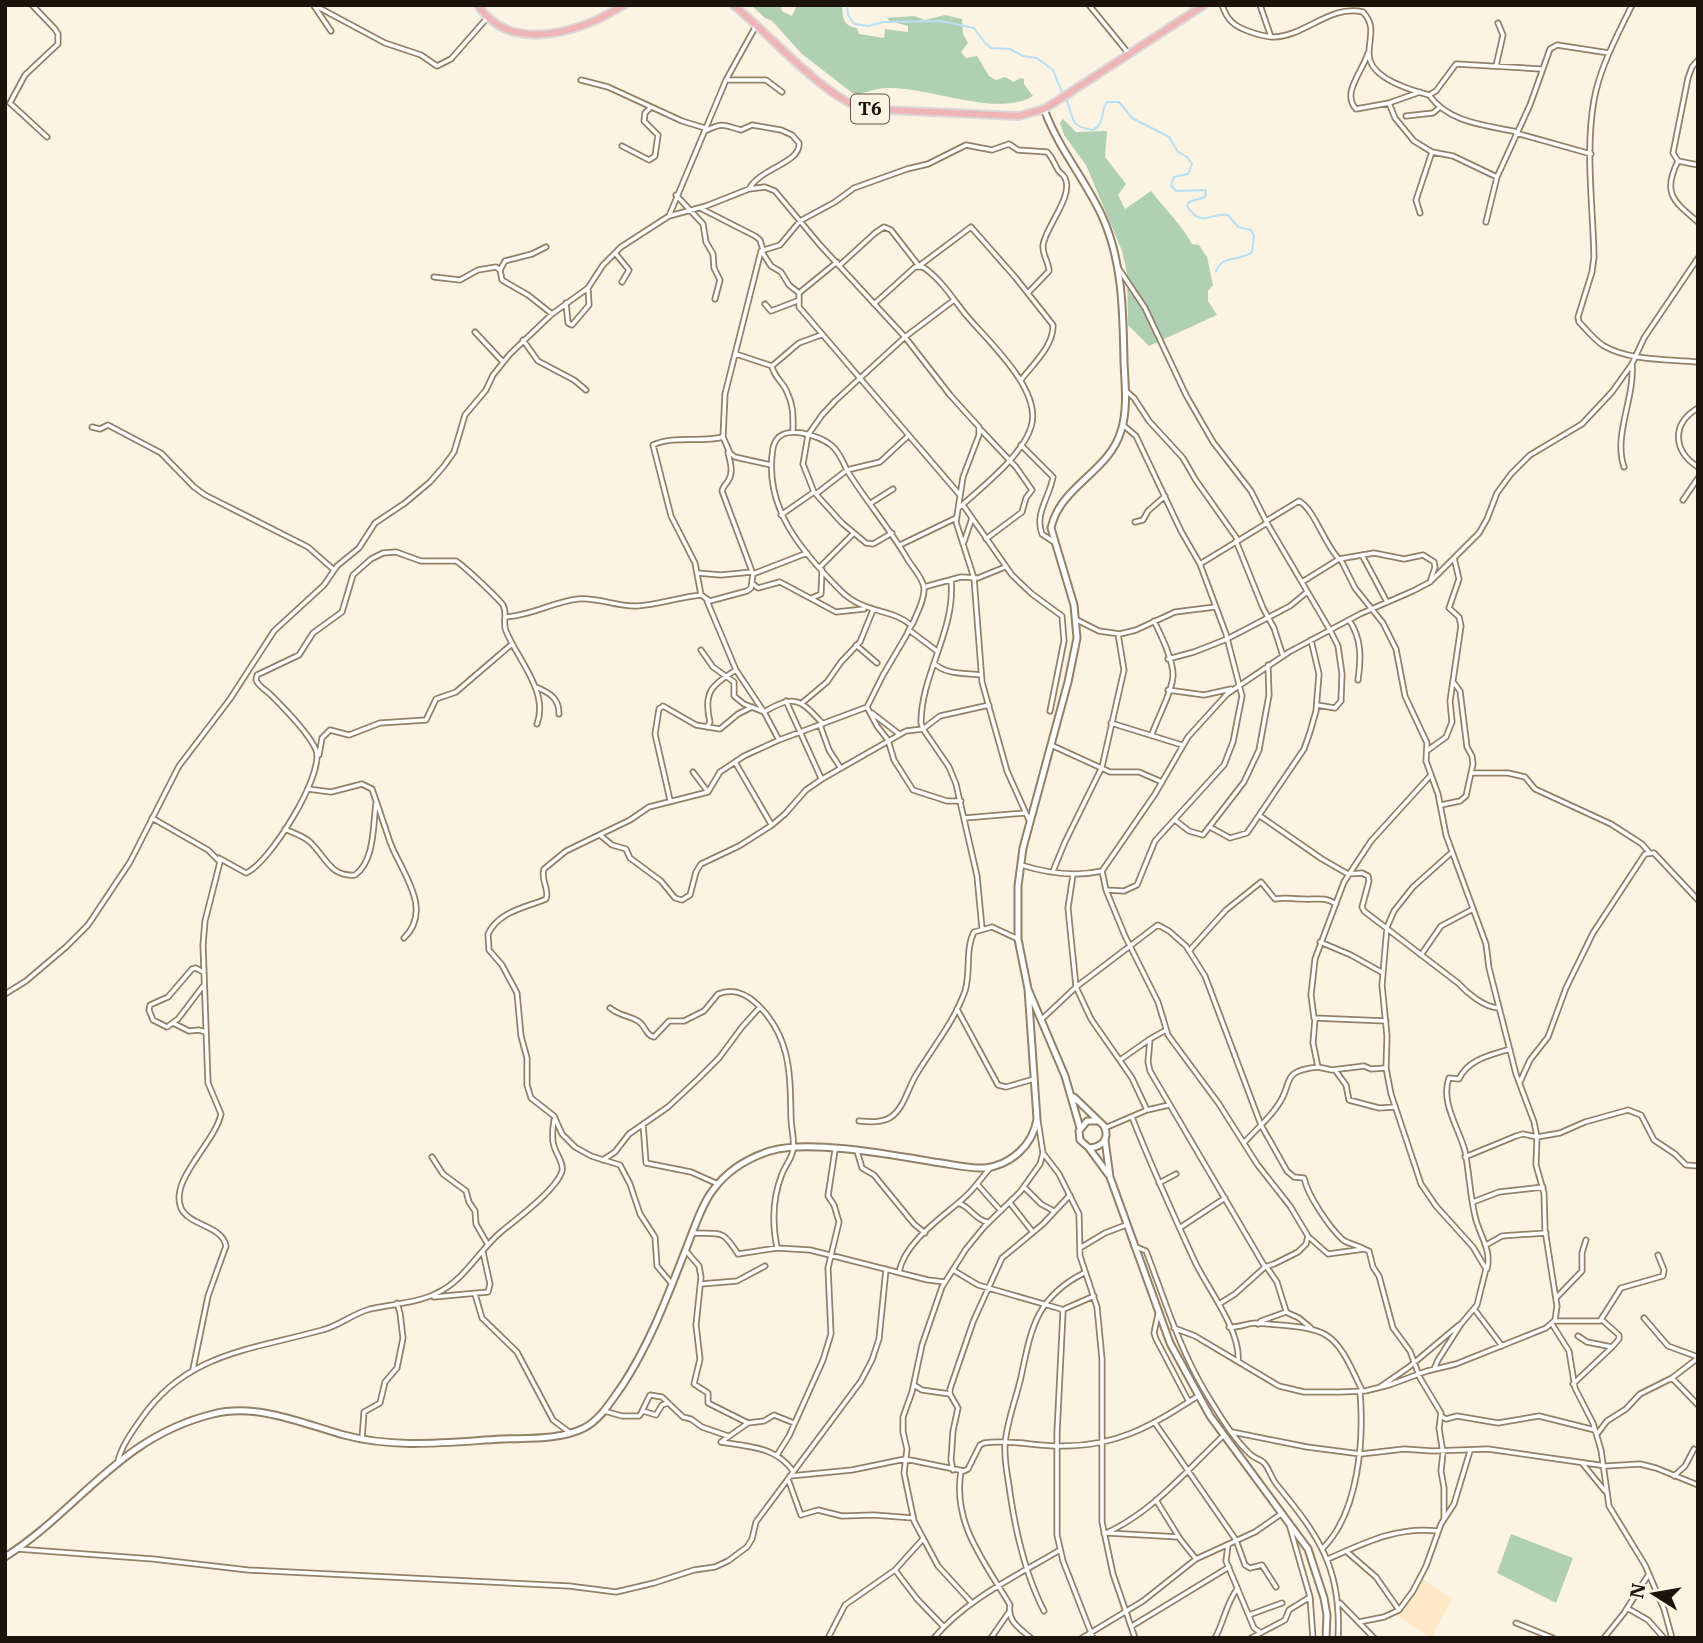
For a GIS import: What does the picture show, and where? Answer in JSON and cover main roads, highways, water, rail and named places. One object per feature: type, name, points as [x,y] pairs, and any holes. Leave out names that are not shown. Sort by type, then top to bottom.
[{"type":"highway","points":[[478,5],[488,17],[506,29],[543,35],[595,21],[624,5]]},
{"type":"highway","name":"T6","points":[[733,5],[829,90],[849,104],[860,108],[1019,116],[1057,102],[1204,5]]},
{"type":"main road","points":[[5,1557],[118,1461],[158,1434],[201,1417],[229,1411],[261,1413],[362,1439],[406,1444],[537,1438],[571,1433],[588,1426],[604,1411],[638,1361],[711,1191],[737,1166],[771,1151],[793,1149],[835,1150],[978,1168],[992,1167],[1020,1152],[1032,1138],[1037,1119],[1036,1079],[1028,989],[1018,939],[1021,865],[1029,820],[1073,660],[1077,620],[1052,528],[1058,509],[1067,496],[1103,463],[1113,450],[1123,425],[1125,391],[1122,297],[1109,232],[1055,135],[1044,109]]},
{"type":"main road","points":[[1028,989],[1072,1094],[1080,1140],[1110,1177]]},
{"type":"main road","points":[[1072,1094],[1105,1128],[1110,1177],[1170,1343],[1198,1396],[1223,1435],[1308,1549],[1327,1615],[1326,1638]]},
{"type":"main road","points":[[1080,1128],[1087,1121],[1096,1121]]},
{"type":"main road","points":[[1089,1148],[1098,1147],[1105,1140]]},
{"type":"waterway","points":[[847,5],[848,15],[854,24],[869,26],[883,22],[941,21],[974,28],[991,48],[1010,49],[1023,56],[1037,58],[1053,70],[1063,95]]},
{"type":"waterway","points":[[1066,99],[1073,120],[1079,126],[1093,130],[1101,121],[1107,102],[1119,102],[1132,118],[1169,137],[1178,152],[1192,164],[1188,174],[1174,177],[1171,185],[1176,191],[1206,190],[1205,197],[1189,202],[1187,206],[1192,213],[1202,218],[1228,215],[1238,227],[1251,230],[1254,236],[1252,252],[1223,262],[1216,271]]}]
